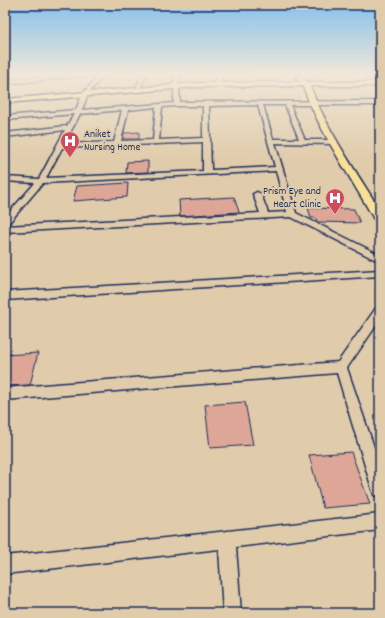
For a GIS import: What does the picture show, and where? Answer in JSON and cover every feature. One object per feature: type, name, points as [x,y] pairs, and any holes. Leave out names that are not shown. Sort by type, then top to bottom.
[{"type":"main road","points":[[316,104],[334,142],[380,219]]},
{"type":"main road","points":[[317,104],[380,208]]},
{"type":"street","points":[[5,222],[42,181],[82,104]]},
{"type":"street","points":[[5,118],[177,104],[292,104]]},
{"type":"street","points":[[206,104],[207,173]]},
{"type":"street","points":[[260,104],[292,214]]},
{"type":"street","points":[[287,104],[304,142]]},
{"type":"street","points":[[156,142],[159,105]]},
{"type":"street","points":[[116,144],[125,108]]},
{"type":"street","points":[[5,135],[70,128]]},
{"type":"street","points":[[60,146],[206,140]]},
{"type":"street","points":[[271,141],[334,142]]},
{"type":"street","points":[[5,179],[42,181],[279,169]]},
{"type":"street","points":[[257,194],[264,212]]},
{"type":"street","points":[[239,210],[292,214],[380,259]]},
{"type":"street","points":[[5,229],[264,212]]},
{"type":"street","points":[[5,296],[380,273]]},
{"type":"street","points":[[341,367],[380,311]]},
{"type":"street","points":[[5,394],[341,367]]},
{"type":"street","points":[[341,367],[380,489]]},
{"type":"street","points":[[5,565],[380,522]]},
{"type":"street","points":[[227,540],[232,613]]},
{"type":"building","points":[[139,132],[139,139],[123,139],[124,133]]},
{"type":"building","points":[[148,161],[148,172],[126,173],[127,162]]},
{"type":"building","points":[[128,183],[127,197],[73,201],[77,186]]},
{"type":"building","points":[[234,197],[239,212],[180,216],[179,200]]},
{"type":"building","points":[[308,208],[354,209],[360,223],[317,222],[316,218],[311,218]]},
{"type":"building","points":[[38,353],[30,385],[5,386],[5,355]]},
{"type":"building","points":[[245,402],[253,445],[210,448],[205,405]]},
{"type":"building","points":[[351,452],[370,504],[323,508],[309,455]]},
{"type":"place","name":"Aniket Nursing Home","points":[[70,158]]},
{"type":"place","name":"Prism Eye and Heart Clinic","points":[[335,215]]}]
